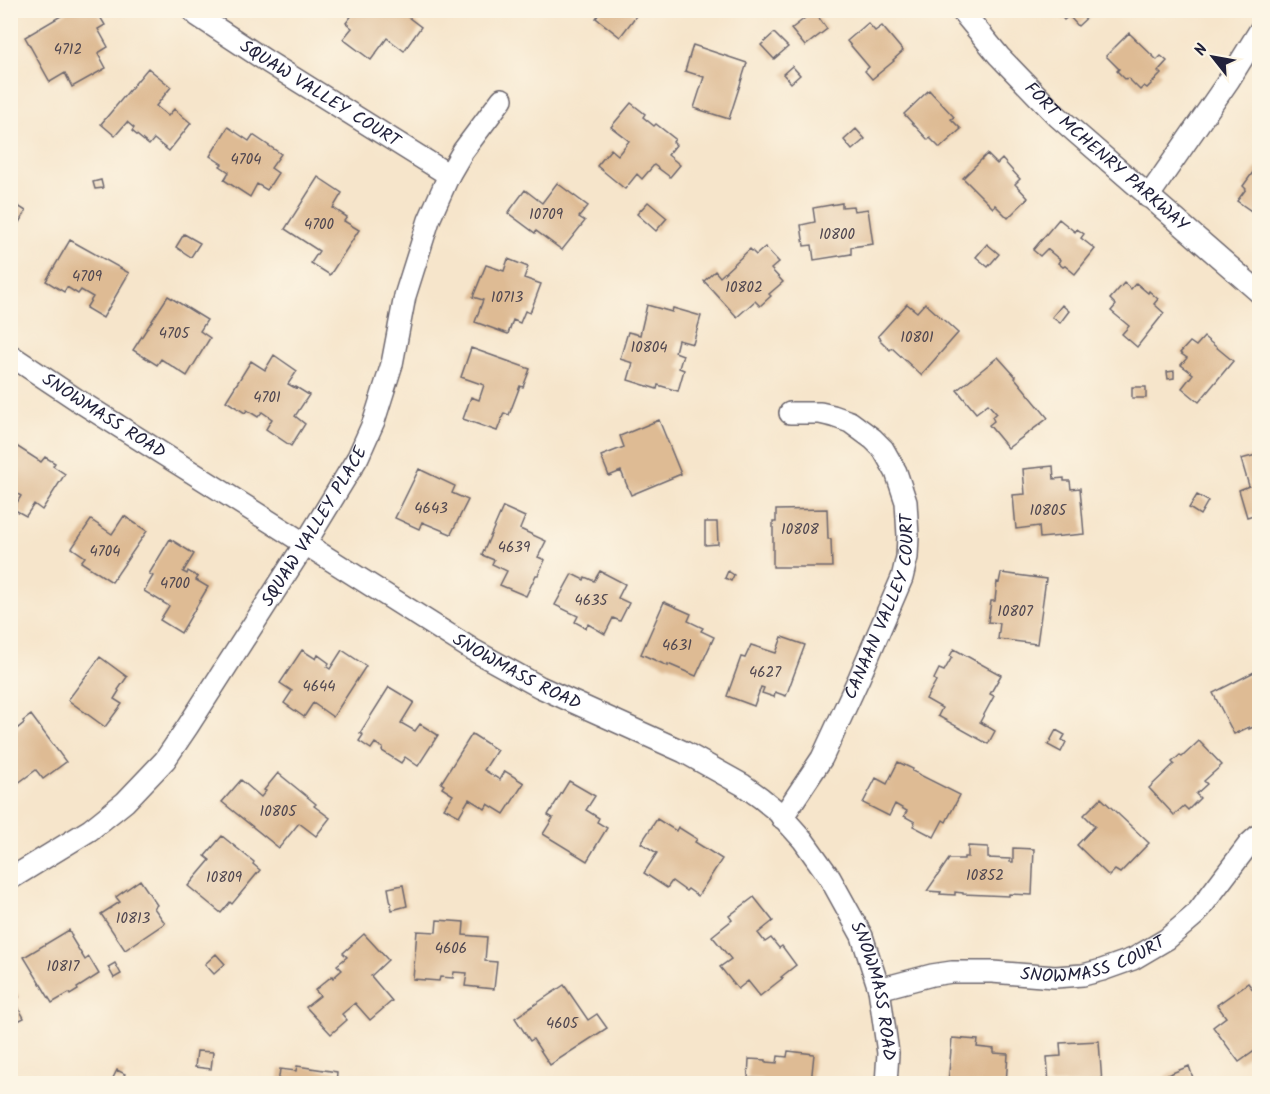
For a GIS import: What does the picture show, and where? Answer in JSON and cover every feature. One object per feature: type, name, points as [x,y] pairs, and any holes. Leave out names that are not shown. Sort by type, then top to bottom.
[{"type":"street","name":"SQUAW VALLEY COURT","points":[[192,10],[268,62],[449,174]]},
{"type":"street","name":"FORT MCHENRY PARKWAY","points":[[962,10],[999,56],[1057,116],[1260,293]]},
{"type":"street","points":[[1148,197],[1229,80],[1260,30]]},
{"type":"street","name":"SQUAW VALLEY PLACE","points":[[10,879],[90,830],[125,802],[165,760],[305,544],[358,457],[374,421],[392,364],[405,296],[429,220],[449,174],[463,151],[502,99]]},
{"type":"street","name":"SNOWMASS ROAD","points":[[10,355],[473,650],[540,687],[684,752],[743,785],[761,798],[803,840],[830,878],[862,936],[879,988],[888,1053],[886,1083]]},
{"type":"street","name":"CANAAN VALLEY COURT","points":[[782,818],[822,758],[859,678],[902,578],[907,557],[908,536],[906,502],[896,472],[883,449],[850,422],[820,413],[790,413]]},
{"type":"street","name":"SNOWMASS COURT","points":[[879,988],[952,972],[992,972],[1055,977],[1083,975],[1133,959],[1167,939],[1196,914],[1249,844],[1260,834]]},
{"type":"building","points":[[71,10],[96,10],[105,25],[98,29],[108,47],[98,53],[106,68],[72,87],[65,73],[50,82],[25,37]]},
{"type":"building","points":[[356,10],[394,10],[398,14],[400,11],[421,27],[404,51],[387,38],[371,60],[343,39],[352,28],[346,23]]},
{"type":"building","points":[[602,10],[633,10],[632,13],[636,16],[620,37],[596,18]]},
{"type":"building","points":[[1056,10],[1095,10],[1078,26],[1069,16],[1064,20]]},
{"type":"building","points":[[814,11],[827,29],[805,46],[791,29]]},
{"type":"building","points":[[868,23],[875,31],[882,26],[903,51],[872,79],[865,71],[869,67],[847,41]]},
{"type":"building","points":[[774,33],[788,47],[774,59],[761,45]]},
{"type":"building","points":[[1129,33],[1157,60],[1161,56],[1167,61],[1158,71],[1161,74],[1147,88],[1144,86],[1140,90],[1117,71],[1119,69],[1106,56]]},
{"type":"building","points":[[693,45],[747,63],[729,119],[694,108],[704,77],[685,71]]},
{"type":"building","points":[[792,66],[800,75],[791,83],[783,74]]},
{"type":"building","points":[[148,68],[171,87],[156,106],[168,116],[174,109],[191,123],[169,151],[154,139],[149,145],[132,131],[134,128],[127,122],[115,136],[101,124]]},
{"type":"building","points":[[929,90],[954,117],[951,119],[961,129],[940,148],[930,138],[928,140],[904,114]]},
{"type":"building","points":[[631,103],[645,114],[643,117],[654,126],[656,124],[675,139],[673,142],[676,145],[668,155],[680,165],[670,177],[654,165],[642,179],[637,174],[625,189],[597,166],[611,149],[618,155],[629,141],[611,127]]},
{"type":"building","points":[[228,127],[249,141],[253,135],[281,154],[271,168],[278,173],[267,190],[257,184],[250,197],[224,180],[229,172],[210,156]]},
{"type":"building","points":[[856,129],[865,139],[852,150],[844,140]]},
{"type":"building","points":[[987,154],[997,164],[1002,159],[1020,179],[1015,184],[1028,198],[1008,218],[995,205],[993,208],[963,178]]},
{"type":"building","points":[[1256,168],[1260,171],[1260,217],[1237,201],[1246,189],[1243,186]]},
{"type":"building","points":[[318,177],[342,193],[333,208],[347,217],[344,221],[359,230],[330,275],[311,263],[319,251],[285,229]]},
{"type":"building","points":[[101,180],[103,188],[95,189],[93,182]]},
{"type":"building","points":[[557,183],[588,206],[579,217],[585,221],[562,250],[508,213],[525,190],[542,203]]},
{"type":"building","points":[[10,195],[17,198],[13,203],[26,211],[10,237]]},
{"type":"building","points":[[648,202],[667,218],[656,231],[637,214]]},
{"type":"building","points":[[842,203],[842,207],[853,206],[854,211],[868,209],[873,244],[851,247],[851,254],[814,260],[812,245],[804,246],[801,225],[815,222],[813,208]]},
{"type":"building","points":[[1059,219],[1075,232],[1077,229],[1084,234],[1081,238],[1095,249],[1075,274],[1058,263],[1060,260],[1047,249],[1040,256],[1033,250]]},
{"type":"building","points":[[184,234],[200,243],[191,257],[176,247]]},
{"type":"building","points":[[70,240],[129,273],[103,318],[86,308],[93,297],[81,290],[78,294],[67,287],[64,292],[46,281]]},
{"type":"building","points":[[987,244],[999,254],[988,267],[976,257]]},
{"type":"building","points":[[765,247],[779,262],[771,269],[783,282],[769,294],[771,296],[760,306],[755,301],[737,317],[704,281],[715,271],[720,277],[750,249],[756,255]]},
{"type":"building","points":[[508,259],[528,267],[524,278],[541,284],[530,313],[525,311],[520,323],[513,320],[508,334],[475,322],[483,300],[473,297],[486,265],[504,271]]},
{"type":"building","points":[[1124,283],[1131,289],[1136,283],[1148,293],[1149,291],[1158,299],[1154,304],[1164,313],[1137,347],[1122,334],[1129,326],[1111,311],[1116,305],[1110,299]]},
{"type":"building","points":[[168,296],[207,320],[200,331],[210,338],[187,376],[161,359],[157,365],[133,350]]},
{"type":"building","points":[[925,303],[958,333],[921,375],[892,348],[890,350],[878,336],[907,304],[917,312]]},
{"type":"building","points":[[647,305],[672,312],[673,308],[701,316],[693,344],[678,340],[675,352],[683,355],[679,368],[684,370],[678,391],[658,385],[657,389],[628,380],[633,363],[620,359],[628,332],[640,335]]},
{"type":"building","points":[[1062,305],[1069,311],[1060,323],[1052,317]]},
{"type":"building","points":[[1204,337],[1233,361],[1199,402],[1182,388],[1193,374],[1181,365],[1187,358],[1180,353],[1190,342],[1196,346]]},
{"type":"building","points":[[471,348],[530,369],[523,387],[520,386],[509,415],[504,413],[497,431],[463,419],[471,397],[479,400],[484,385],[461,377]]},
{"type":"building","points":[[274,355],[297,371],[288,384],[309,395],[295,416],[305,424],[291,446],[266,429],[272,419],[262,412],[258,417],[247,410],[245,413],[226,401],[251,361],[265,370]]},
{"type":"building","points":[[998,357],[1048,418],[1008,448],[989,425],[994,421],[992,417],[996,413],[988,404],[976,413],[957,390]]},
{"type":"building","points":[[1174,371],[1174,378],[1168,379],[1167,372]]},
{"type":"building","points":[[1132,387],[1146,387],[1146,398],[1132,398]]},
{"type":"building","points":[[659,420],[681,474],[631,495],[621,471],[609,476],[601,456],[624,447],[620,436]]},
{"type":"building","points":[[10,442],[41,462],[45,457],[55,463],[53,466],[65,474],[42,510],[34,504],[26,516],[13,509],[21,496],[10,489]]},
{"type":"building","points":[[1260,454],[1260,513],[1247,517],[1239,490],[1249,486],[1241,459]]},
{"type":"building","points":[[1053,466],[1054,479],[1064,478],[1064,481],[1070,481],[1071,489],[1080,488],[1084,534],[1040,538],[1039,526],[1016,529],[1013,495],[1025,494],[1023,469]]},
{"type":"building","points":[[419,469],[455,486],[452,493],[468,500],[451,534],[422,522],[419,529],[395,518]]},
{"type":"building","points":[[1197,495],[1208,501],[1200,515],[1189,508]]},
{"type":"building","points":[[503,507],[525,517],[520,529],[546,541],[538,557],[545,560],[526,596],[500,585],[507,571],[492,564],[494,560],[482,555]]},
{"type":"building","points":[[827,509],[832,567],[773,567],[773,522],[776,522],[776,510]]},
{"type":"building","points":[[124,516],[147,531],[112,582],[81,562],[85,557],[72,548],[91,520],[112,534]]},
{"type":"building","points":[[705,522],[717,522],[718,544],[705,545]]},
{"type":"building","points":[[170,539],[194,554],[183,572],[187,574],[188,571],[198,577],[196,580],[208,587],[181,633],[160,620],[169,606],[144,591],[153,576],[149,574]]},
{"type":"building","points":[[600,571],[625,584],[618,598],[629,603],[620,621],[613,618],[605,634],[588,624],[586,628],[575,622],[578,616],[555,605],[572,574],[584,580],[585,577],[594,581]]},
{"type":"building","points":[[728,571],[734,575],[731,581],[725,578]]},
{"type":"building","points":[[1001,573],[1046,579],[1037,644],[998,639],[1000,623],[988,622],[991,601],[995,601],[997,582],[999,583]]},
{"type":"building","points":[[664,602],[691,614],[688,621],[703,628],[701,631],[714,637],[696,676],[641,654]]},
{"type":"building","points":[[782,637],[805,645],[786,696],[775,692],[774,697],[762,693],[764,688],[761,687],[754,706],[727,696],[741,657],[745,658],[751,645],[776,653]]},
{"type":"building","points":[[954,649],[1001,675],[990,694],[994,696],[980,722],[995,731],[988,744],[938,716],[942,708],[926,699],[936,681],[934,679],[939,669],[944,671]]},
{"type":"building","points":[[302,650],[316,659],[318,655],[329,663],[327,667],[330,669],[342,650],[366,666],[333,717],[313,703],[304,717],[284,703],[292,691],[280,683]]},
{"type":"building","points":[[100,657],[127,677],[114,699],[122,704],[105,727],[68,700]]},
{"type":"building","points":[[1260,669],[1260,724],[1234,734],[1213,693]]},
{"type":"building","points":[[389,687],[414,702],[401,723],[415,731],[420,724],[438,735],[418,766],[405,757],[401,763],[382,751],[383,748],[375,743],[371,749],[359,741],[363,735],[360,733]]},
{"type":"building","points":[[31,715],[66,762],[43,779],[36,770],[18,783],[10,773],[10,727],[13,732]]},
{"type":"building","points":[[1056,730],[1065,735],[1062,740],[1066,742],[1061,752],[1048,745]]},
{"type":"building","points":[[472,734],[497,750],[484,770],[500,780],[505,771],[524,783],[504,814],[488,804],[485,809],[469,799],[459,816],[444,808],[453,795],[442,788],[444,785],[441,783]]},
{"type":"building","points":[[1199,741],[1222,765],[1204,781],[1207,784],[1196,794],[1200,798],[1188,810],[1184,806],[1174,815],[1149,788],[1174,764],[1172,762],[1180,755],[1182,757]]},
{"type":"building","points":[[898,762],[960,795],[946,822],[943,820],[934,837],[913,826],[915,822],[904,816],[907,811],[895,804],[889,816],[863,803],[876,778],[887,784]]},
{"type":"building","points":[[278,773],[330,818],[316,836],[299,823],[279,848],[222,802],[241,780],[261,797]]},
{"type":"building","points":[[569,781],[595,796],[586,810],[599,818],[597,822],[607,828],[587,861],[543,834],[553,818],[548,815]]},
{"type":"building","points":[[1101,798],[1149,843],[1120,873],[1115,870],[1109,876],[1077,845],[1095,826],[1084,815]]},
{"type":"building","points":[[657,819],[676,831],[678,827],[697,839],[695,842],[722,859],[698,896],[672,881],[667,888],[644,873],[657,853],[641,843]]},
{"type":"building","points":[[222,836],[254,862],[253,864],[260,870],[232,904],[230,902],[221,913],[188,886],[210,860],[205,856]]},
{"type":"building","points":[[968,846],[988,847],[988,858],[1010,859],[1010,862],[1013,862],[1013,848],[1034,849],[1032,895],[1009,894],[1009,896],[955,892],[955,895],[927,891],[949,859],[968,857]]},
{"type":"building","points":[[140,880],[157,905],[154,908],[165,923],[125,950],[101,914],[120,902],[116,897]]},
{"type":"building","points":[[403,885],[407,906],[392,910],[388,888]]},
{"type":"building","points":[[754,897],[773,921],[758,933],[765,942],[771,938],[779,948],[782,946],[796,965],[760,996],[748,981],[738,989],[720,967],[731,959],[712,936],[732,920],[729,916]]},
{"type":"building","points":[[437,920],[464,922],[463,935],[487,937],[485,961],[497,962],[494,989],[465,986],[467,973],[454,972],[453,978],[440,977],[439,981],[413,979],[417,931],[436,932]]},
{"type":"building","points":[[69,930],[85,960],[89,957],[99,974],[70,995],[69,993],[52,1003],[24,957]]},
{"type":"building","points":[[364,934],[388,960],[371,976],[392,1001],[370,1020],[355,1003],[342,1014],[347,1020],[331,1034],[306,1007],[320,996],[315,990],[342,970],[337,965],[347,957],[343,953]]},
{"type":"building","points":[[216,954],[225,964],[214,974],[205,964]]},
{"type":"building","points":[[115,963],[121,974],[114,978],[108,967]]},
{"type":"building","points":[[10,982],[19,997],[14,1000],[24,1018],[10,1025]]},
{"type":"building","points":[[1248,983],[1260,999],[1260,1047],[1239,1062],[1213,1027],[1226,1017],[1217,1005]]},
{"type":"building","points":[[564,985],[588,1020],[597,1014],[607,1028],[550,1065],[533,1039],[530,1041],[515,1018]]},
{"type":"building","points":[[952,1038],[978,1040],[977,1047],[994,1049],[994,1053],[1008,1054],[1006,1084],[948,1084]]},
{"type":"building","points":[[1099,1041],[1102,1084],[1049,1084],[1047,1057],[1061,1056],[1060,1043]]},
{"type":"building","points":[[197,1051],[213,1052],[211,1069],[195,1067]]},
{"type":"building","points":[[788,1051],[814,1054],[811,1083],[761,1084],[762,1079],[748,1078],[749,1059],[777,1063],[778,1056],[787,1057]]},
{"type":"building","points":[[297,1066],[337,1072],[336,1084],[278,1084],[280,1069],[296,1071]]},
{"type":"building","points":[[1189,1066],[1195,1084],[1167,1084],[1165,1076]]},
{"type":"building","points":[[117,1070],[125,1074],[120,1082],[113,1078]]}]
